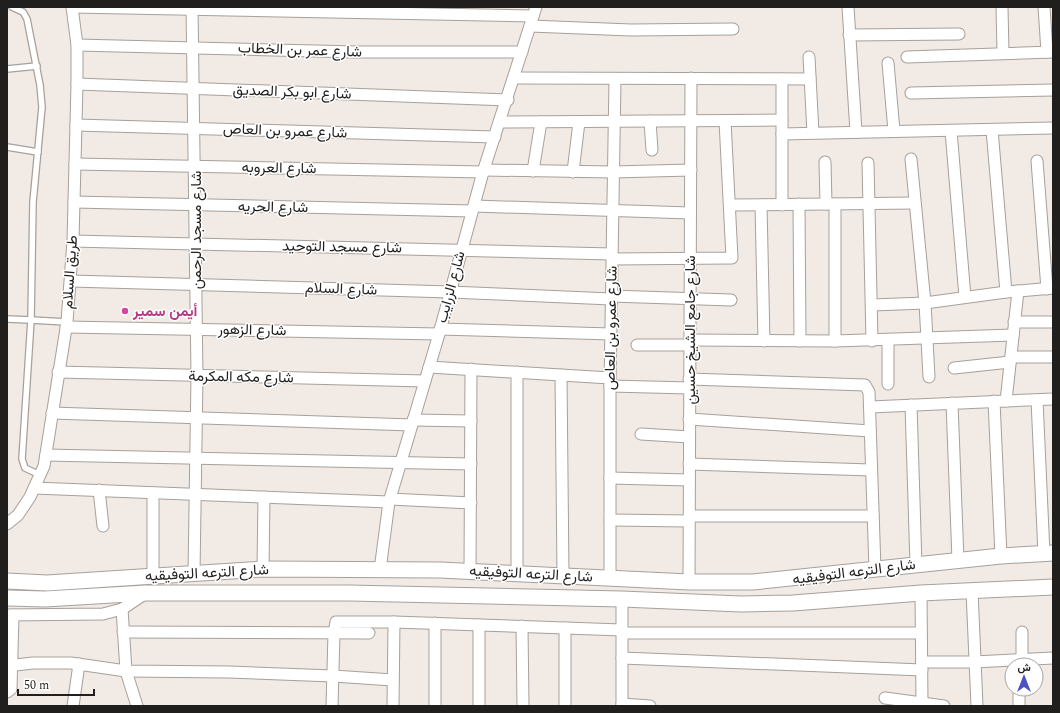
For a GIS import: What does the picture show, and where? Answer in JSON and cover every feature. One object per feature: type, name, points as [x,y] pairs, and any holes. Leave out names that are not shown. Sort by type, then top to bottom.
[{"type":"main road","name":"شارع الترعه التوفيقيه","points":[[7,581],[47,583],[263,569],[470,571],[689,582],[753,582],[916,564],[1049,553]]},
{"type":"main road","name":"شارع الترعه التوفيقيه","points":[[7,598],[44,599],[146,593],[341,593],[622,599],[741,604],[793,603],[921,593],[1053,587]]},
{"type":"street","points":[[72,7],[192,8],[533,16],[630,30],[733,29]]},
{"type":"street","name":"طريق السلام","points":[[7,524],[18,515],[30,497],[40,475],[46,456],[66,325],[71,281],[77,84],[77,45],[72,7]]},
{"type":"street","points":[[848,7],[856,132]]},
{"type":"street","points":[[1002,7],[1003,53]]},
{"type":"street","points":[[907,57],[1050,52],[1044,7]]},
{"type":"street","name":"شارع مسجد الرحمن","points":[[192,8],[194,47],[197,329],[194,574]]},
{"type":"street","name":"شارع الزرايب","points":[[380,570],[390,501],[401,461],[439,332],[483,171],[508,100],[533,16]]},
{"type":"street","points":[[849,35],[959,34]]},
{"type":"street","name":"شارع عمر بن الخطاب","points":[[77,45],[356,52],[522,52]]},
{"type":"street","points":[[809,57],[814,133]]},
{"type":"street","points":[[888,63],[894,131]]},
{"type":"street","points":[[514,78],[810,79]]},
{"type":"street","name":"شارع جامع الشيخ حسين","points":[[689,582],[691,78]]},
{"type":"street","name":"شارع عمرو بن العاص","points":[[610,578],[610,334],[615,79]]},
{"type":"street","points":[[782,79],[782,204]]},
{"type":"street","name":"شارع ابو بكر الصديق","points":[[77,84],[508,100]]},
{"type":"street","points":[[911,93],[1053,90]]},
{"type":"street","points":[[500,122],[782,120]]},
{"type":"street","points":[[650,121],[652,150]]},
{"type":"street","points":[[725,121],[730,205],[914,203]]},
{"type":"street","points":[[533,171],[541,122]]},
{"type":"street","points":[[573,172],[579,122]]},
{"type":"street","name":"شارع عمرو بن العاص","points":[[76,125],[495,137]]},
{"type":"street","points":[[782,134],[1053,128]]},
{"type":"street","points":[[951,130],[965,297]]},
{"type":"street","points":[[992,130],[1006,292]]},
{"type":"street","points":[[911,159],[914,203],[925,303],[928,377]]},
{"type":"street","points":[[872,305],[925,303],[1006,292],[1050,288],[1037,161]]},
{"type":"street","points":[[825,162],[830,204],[835,341]]},
{"type":"street","points":[[868,163],[872,341]]},
{"type":"street","name":"شارع العروبه","points":[[75,164],[573,172],[691,170]]},
{"type":"street","name":"شارع الحريه","points":[[74,202],[613,210],[690,213]]},
{"type":"street","points":[[799,204],[800,341]]},
{"type":"street","name":"شارع مسجد التوحيد","points":[[72,241],[461,249],[690,259],[732,258],[730,205]]},
{"type":"street","points":[[761,205],[764,341]]},
{"type":"street","name":"شارع السلام","points":[[71,281],[611,298]]},
{"type":"street","points":[[1006,401],[1018,291]]},
{"type":"street","points":[[611,298],[731,300]]},
{"type":"street","points":[[1014,322],[1053,322]]},
{"type":"street","name":"شارع الزهور","points":[[66,325],[197,329],[610,334]]},
{"type":"street","points":[[637,345],[764,341],[872,341],[1013,335]]},
{"type":"street","points":[[888,340],[888,384]]},
{"type":"street","points":[[954,368],[1010,359],[1053,358]]},
{"type":"street","points":[[429,367],[561,375],[610,382],[865,385],[869,392],[870,407],[875,569]]},
{"type":"street","points":[[470,571],[471,369]]},
{"type":"street","name":"شارع مكه المكرمة","points":[[58,372],[425,381]]},
{"type":"street","points":[[517,372],[517,573]]},
{"type":"street","points":[[561,375],[563,575]]},
{"type":"street","points":[[870,407],[1053,399]]},
{"type":"street","points":[[1037,400],[1049,553]]},
{"type":"street","points":[[994,402],[1001,556]]},
{"type":"street","points":[[952,404],[958,560]]},
{"type":"street","points":[[911,405],[916,564]]},
{"type":"street","points":[[52,413],[197,419],[412,422],[471,421]]},
{"type":"street","points":[[689,419],[870,431]]},
{"type":"street","points":[[641,434],[689,437]]},
{"type":"street","points":[[46,456],[401,461],[471,464]]},
{"type":"street","points":[[689,464],[871,470]]},
{"type":"street","points":[[610,478],[689,480]]},
{"type":"street","points":[[34,488],[471,503]]},
{"type":"street","points":[[100,490],[103,526]]},
{"type":"street","points":[[153,493],[153,576]]},
{"type":"street","points":[[263,569],[264,497]]},
{"type":"street","points":[[610,520],[873,516]]},
{"type":"street","points":[[972,590],[977,706]]},
{"type":"street","points":[[7,692],[11,689],[9,666],[10,615],[98,614],[122,609],[146,593]]},
{"type":"street","points":[[921,593],[922,703]]},
{"type":"street","points":[[622,599],[622,705],[650,706]]},
{"type":"street","points":[[122,609],[126,671],[137,706]]},
{"type":"street","points":[[332,706],[334,633],[336,622],[394,622],[522,626],[622,632],[921,633]]},
{"type":"street","points":[[393,706],[394,622]]},
{"type":"street","points":[[434,623],[435,706]]},
{"type":"street","points":[[479,625],[479,706]]},
{"type":"street","points":[[522,626],[523,706]]},
{"type":"street","points":[[565,628],[565,706]]},
{"type":"street","points":[[123,632],[369,634]]},
{"type":"street","points":[[1021,657],[1022,632]]},
{"type":"street","points":[[622,658],[922,666],[974,662],[1004,662]]},
{"type":"street","points":[[9,666],[33,663],[79,664],[126,671],[228,672],[393,680]]},
{"type":"street","points":[[73,706],[79,664]]},
{"type":"street","points":[[885,698],[944,706]]},
{"type":"lane","points":[[12,7],[23,12],[28,19],[37,66],[42,107],[33,202],[31,320],[22,459],[25,468],[40,475]]},
{"type":"lane","points":[[7,69],[37,66]]},
{"type":"lane","points":[[7,147],[38,152]]},
{"type":"lane","points":[[7,319],[31,320],[66,325]]},
{"type":"place","name":"أيمن سمير","points":[[125,311]]}]
